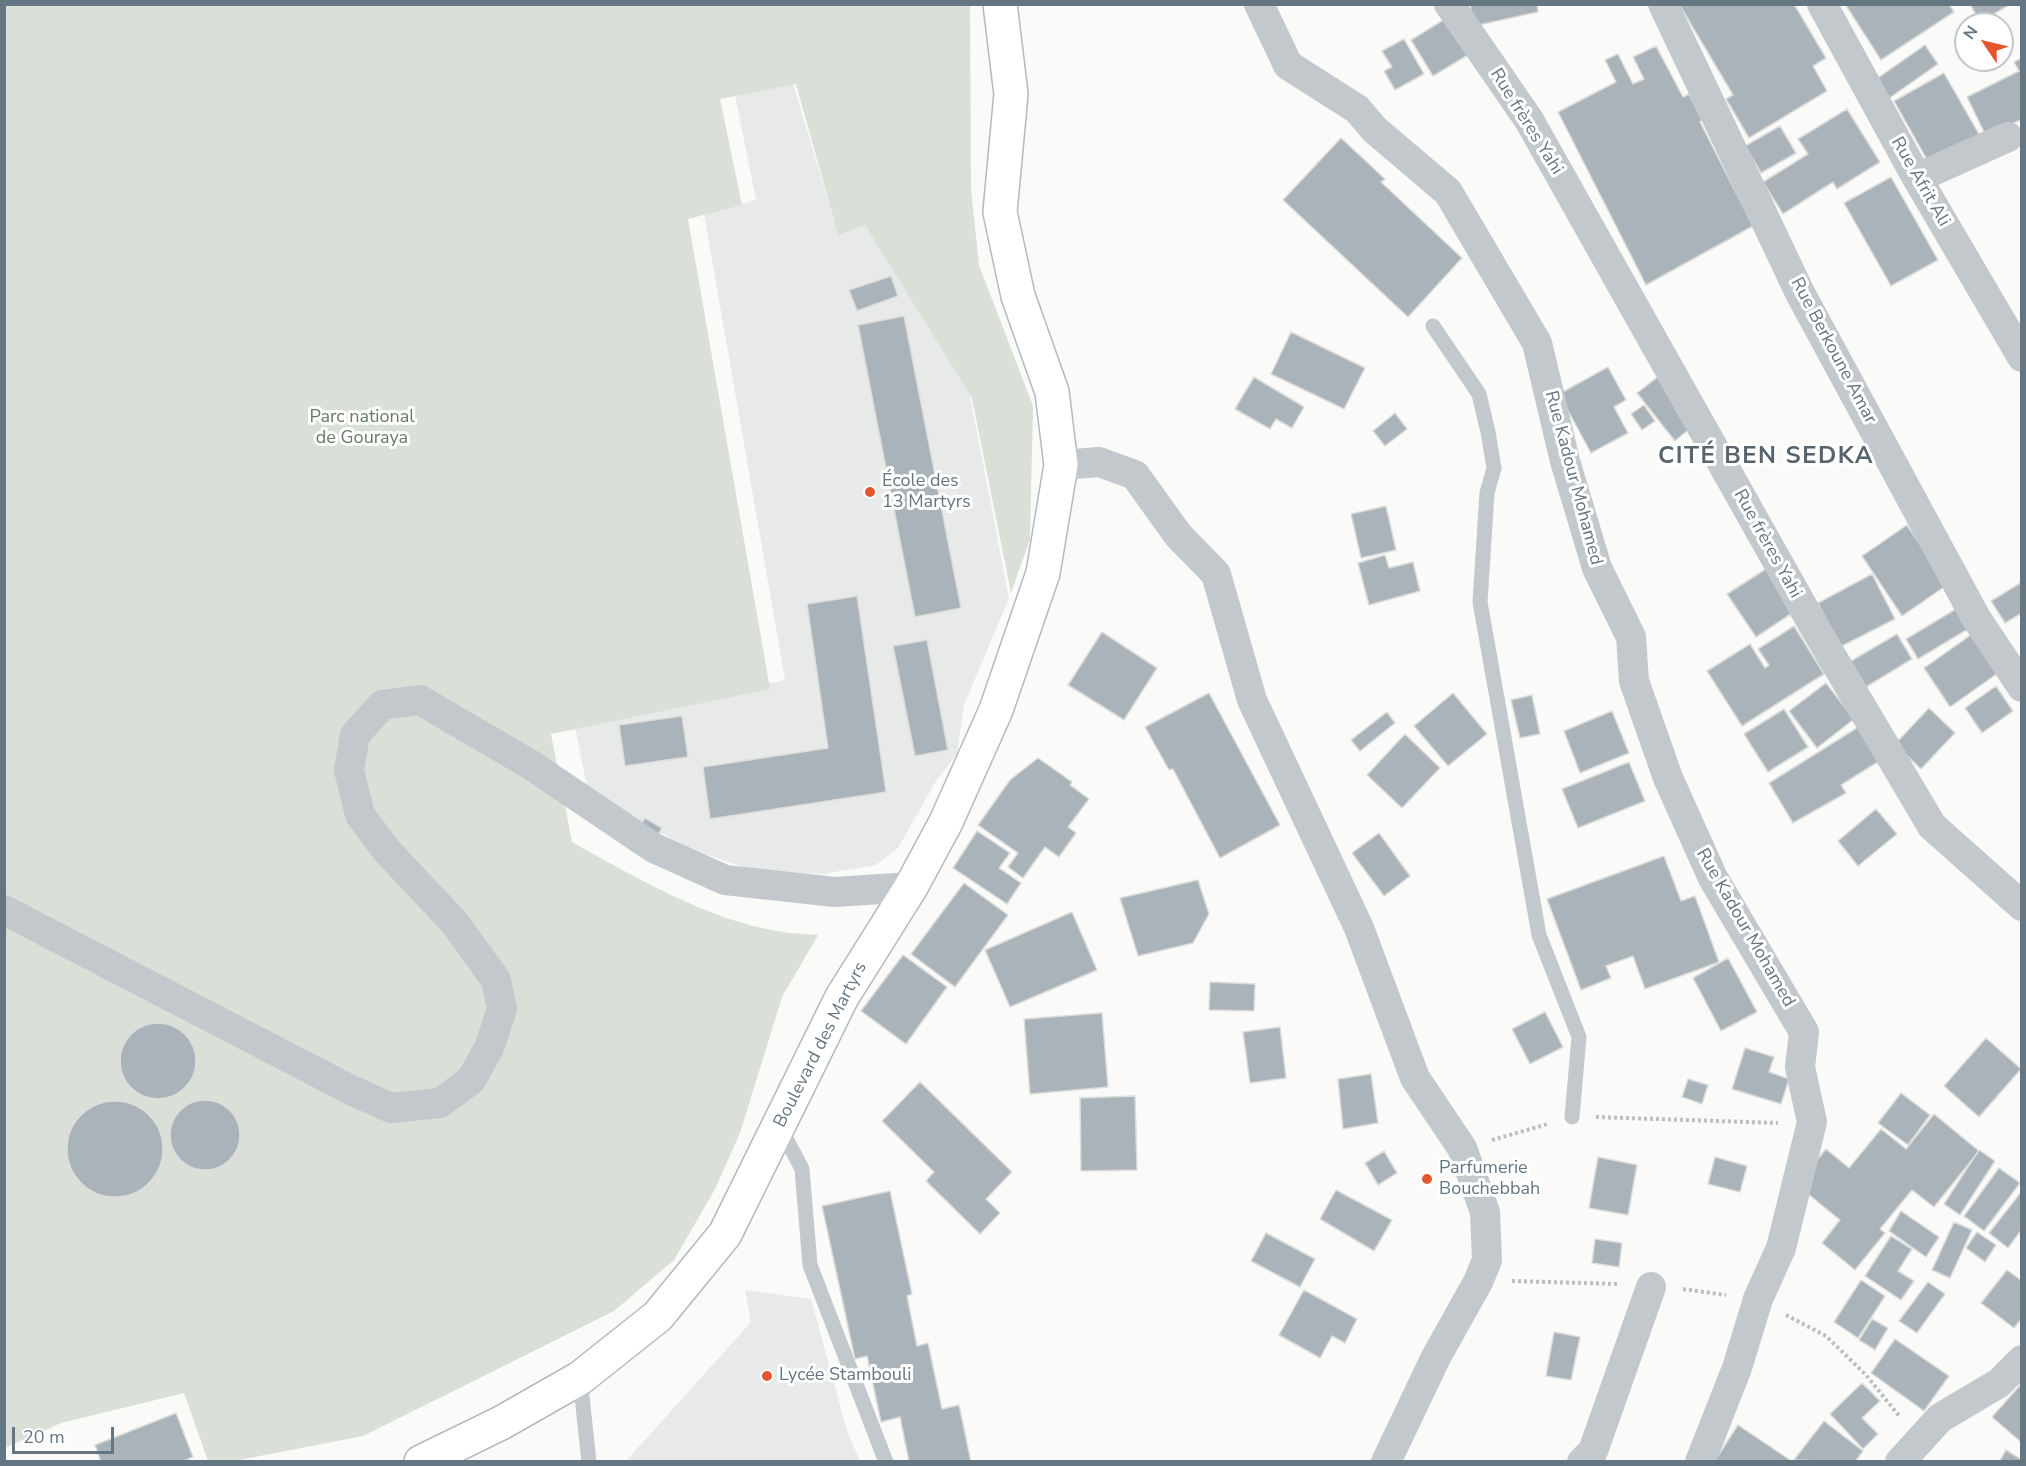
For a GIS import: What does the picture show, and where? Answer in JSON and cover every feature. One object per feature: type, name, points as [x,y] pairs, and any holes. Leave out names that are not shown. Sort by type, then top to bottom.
[{"type":"main road","name":"Boulevard des Martyrs","points":[[421,1461],[501,1423],[580,1378],[658,1316],[725,1234],[780,1127],[842,997],[911,887],[946,822],[996,710],[1043,573],[1061,465],[1052,392],[1018,296],[1000,212],[1011,94],[1000,4]]},
{"type":"street","name":"Rue Kadour Mohamed","points":[[1259,4],[1288,65],[1357,109],[1375,130],[1448,192],[1537,343],[1565,461],[1593,557],[1631,637],[1634,681],[1668,778],[1713,878],[1804,1032],[1800,1068],[1812,1122],[1781,1248],[1758,1299],[1737,1368],[1700,1461]]},
{"type":"street","name":"Rue frères Yahi","points":[[1449,4],[1528,120],[1812,623],[1932,826],[2022,906]]},
{"type":"street","name":"Rue Berkoune Amar","points":[[1663,4],[1800,293],[1976,618],[2022,687]]},
{"type":"street","name":"Rue Afrit Ali","points":[[1822,4],[1917,178],[2011,315],[2022,357]]},
{"type":"street","points":[[1917,178],[2008,137]]},
{"type":"street","points":[[1061,465],[1099,462],[1135,475],[1178,535],[1215,574],[1251,700],[1359,928],[1415,1078],[1462,1148],[1485,1212],[1487,1260],[1468,1303],[1436,1357],[1386,1461]]},
{"type":"street","points":[[4,910],[350,1089],[391,1107],[440,1103],[471,1080],[489,1048],[502,1009],[496,980],[454,922],[387,851],[360,815],[349,770],[355,735],[382,705],[420,700],[531,765],[654,848],[725,880],[835,892],[911,887]]},
{"type":"street","points":[[1582,1461],[1593,1451],[1651,1287]]},
{"type":"street","points":[[1909,1451],[1940,1418],[1999,1383],[2022,1360]]},
{"type":"lane","points":[[1433,326],[1479,394],[1490,441],[1494,468],[1487,493],[1480,602],[1539,935],[1579,1037],[1572,1117]]},
{"type":"lane","points":[[780,1127],[802,1169],[810,1265],[886,1461]]},
{"type":"lane","points":[[580,1378],[589,1461]]},
{"type":"path","points":[[1462,1148],[1572,1117],[1687,1119],[1756,1125],[1812,1122]]},
{"type":"path","points":[[1758,1299],[1826,1336],[1866,1376],[1909,1451]]},
{"type":"shaded area","name":"École des 13 Martyrs","points":[[792,80],[838,234],[865,225],[968,386],[1009,598],[964,705],[957,754],[936,781],[898,848],[876,865],[822,874],[754,871],[688,848],[588,792],[575,727],[785,680],[704,214],[756,200],[734,90]]},
{"type":"shaded area","name":"Lycée Stambouli","points":[[745,1290],[811,1299],[847,1431],[860,1461],[626,1461],[751,1322]]},
{"type":"green space","name":"Parc national de Gouraya","points":[[4,5],[970,5],[971,190],[979,265],[1033,406],[1030,539],[1011,593],[972,398],[865,225],[838,235],[796,84],[720,99],[742,205],[688,219],[770,689],[551,734],[572,842],[672,895],[724,917],[777,931],[818,935],[782,997],[740,1133],[715,1189],[674,1260],[614,1311],[363,1436],[234,1461],[208,1461],[184,1393],[61,1423],[5,1448]]},
{"type":"building","points":[[1470,4],[1537,4],[1538,12],[1474,26]]},
{"type":"building","points":[[1679,4],[1794,4],[1826,58],[1813,66],[1827,91],[1749,138],[1726,99],[1733,95]]},
{"type":"building","points":[[1845,4],[1949,4],[1954,12],[1881,60]]},
{"type":"building","points":[[1970,4],[2011,4],[1997,12],[1974,12]]},
{"type":"building","points":[[1445,19],[1468,55],[1433,76],[1411,40]]},
{"type":"building","points":[[1404,39],[1424,74],[1395,90],[1384,71],[1392,67],[1382,51]]},
{"type":"building","points":[[1925,45],[1938,64],[1888,99],[1875,80]]},
{"type":"building","points":[[1656,46],[1683,97],[1689,94],[1702,120],[1700,122],[1753,226],[1646,285],[1558,112],[1616,82],[1605,60],[1618,54],[1633,84],[1644,79],[1633,57]]},
{"type":"building","points":[[2022,58],[2022,119],[1986,136],[1967,97],[2019,71],[2014,62]]},
{"type":"building","points":[[1944,73],[1980,136],[1930,165],[1894,101]]},
{"type":"building","points":[[1847,109],[1880,162],[1837,189],[1833,182],[1783,214],[1763,182],[1808,154],[1798,139]]},
{"type":"building","points":[[1780,126],[1796,153],[1761,173],[1745,146]]},
{"type":"building","points":[[1341,138],[1385,179],[1381,182],[1462,258],[1408,317],[1283,200]]},
{"type":"building","points":[[1891,177],[1938,260],[1891,286],[1844,203]]},
{"type":"building","points":[[891,276],[898,296],[857,311],[849,290]]},
{"type":"building","points":[[904,316],[961,608],[915,617],[858,325]]},
{"type":"building","points":[[1291,332],[1365,368],[1344,409],[1271,374]]},
{"type":"building","points":[[1608,367],[1626,400],[1614,407],[1628,433],[1591,453],[1559,394]]},
{"type":"building","points":[[1659,376],[1696,423],[1675,441],[1637,393]]},
{"type":"building","points":[[1254,377],[1304,407],[1292,428],[1276,419],[1270,429],[1235,409]]},
{"type":"building","points":[[1644,405],[1655,421],[1642,430],[1631,414]]},
{"type":"building","points":[[1395,413],[1407,429],[1385,446],[1373,431]]},
{"type":"building","points":[[1386,506],[1396,550],[1361,558],[1351,514]]},
{"type":"building","points":[[1907,525],[1947,585],[1902,616],[1862,556]]},
{"type":"building","points":[[1385,555],[1389,568],[1413,562],[1420,591],[1369,605],[1358,563]]},
{"type":"building","points":[[1769,567],[1797,610],[1756,637],[1727,594]]},
{"type":"building","points":[[1872,574],[1895,619],[1840,647],[1818,603]]},
{"type":"building","points":[[2022,582],[2022,613],[2005,623],[1991,601]]},
{"type":"building","points":[[857,596],[886,792],[710,819],[703,767],[828,748],[807,604]]},
{"type":"building","points":[[1956,609],[1968,629],[1918,659],[1906,639]]},
{"type":"building","points":[[1794,626],[1824,674],[1742,726],[1707,671],[1750,644],[1765,668],[1769,665],[1758,649]]},
{"type":"building","points":[[1102,632],[1157,668],[1124,720],[1068,685]]},
{"type":"building","points":[[1975,632],[2001,671],[1950,707],[1924,668]]},
{"type":"building","points":[[1897,634],[1912,659],[1861,690],[1846,664]]},
{"type":"building","points":[[927,640],[948,750],[915,756],[893,646]]},
{"type":"building","points":[[1826,683],[1854,719],[1817,748],[1789,711]]},
{"type":"building","points":[[1996,686],[2013,711],[1982,733],[1965,708]]},
{"type":"building","points":[[1209,693],[1280,825],[1220,858],[1173,769],[1169,770],[1145,727]]},
{"type":"building","points":[[1453,693],[1487,734],[1448,766],[1414,726]]},
{"type":"building","points":[[1532,695],[1540,734],[1520,738],[1511,700]]},
{"type":"building","points":[[1929,708],[1955,733],[1921,769],[1895,744]]},
{"type":"building","points":[[1784,709],[1808,747],[1768,772],[1744,734]]},
{"type":"building","points":[[1612,711],[1629,753],[1580,773],[1564,731]]},
{"type":"building","points":[[1387,712],[1395,723],[1360,751],[1351,740]]},
{"type":"building","points":[[682,716],[688,757],[625,766],[619,725]]},
{"type":"building","points":[[1860,726],[1881,760],[1841,785],[1846,793],[1793,823],[1769,783]]},
{"type":"building","points":[[1405,734],[1440,768],[1402,808],[1367,775]]},
{"type":"building","points":[[1038,758],[1072,782],[1070,785],[1089,799],[1068,827],[1076,833],[1059,857],[1045,847],[1023,878],[1008,867],[1018,853],[978,825],[1010,780]]},
{"type":"building","points":[[1629,762],[1645,801],[1578,828],[1562,789]]},
{"type":"building","points":[[1876,809],[1897,834],[1858,866],[1838,841]]},
{"type":"building","points":[[645,818],[662,828],[652,845],[634,835]]},
{"type":"building","points":[[977,831],[1010,853],[999,868],[1021,883],[1007,904],[953,868]]},
{"type":"building","points":[[1379,833],[1410,876],[1384,896],[1352,853]]},
{"type":"building","points":[[1664,856],[1681,901],[1695,896],[1719,962],[1645,989],[1633,956],[1606,966],[1611,978],[1581,990],[1547,899]]},
{"type":"building","points":[[1198,880],[1209,914],[1193,943],[1138,956],[1120,898]]},
{"type":"building","points":[[964,883],[1008,915],[955,987],[911,954]]},
{"type":"building","points":[[1072,912],[1097,970],[1010,1007],[985,950]]},
{"type":"building","points":[[903,955],[947,987],[906,1044],[861,1011]]},
{"type":"building","points":[[1728,958],[1757,1012],[1721,1031],[1693,978]]},
{"type":"building","points":[[1210,982],[1255,984],[1254,1011],[1209,1010]]},
{"type":"building","points":[[1545,1012],[1563,1047],[1530,1064],[1512,1029]]},
{"type":"building","points":[[1102,1013],[1108,1087],[1030,1094],[1024,1019]]},
{"type":"building","points":[[158,1023],[172,1026],[185,1034],[193,1047],[196,1061],[193,1075],[185,1088],[172,1096],[158,1099],[144,1096],[131,1088],[123,1075],[120,1061],[123,1047],[131,1034],[144,1026]]},
{"type":"building","points":[[1280,1027],[1286,1078],[1250,1083],[1243,1032]]},
{"type":"building","points":[[1986,1038],[2021,1069],[1979,1117],[1944,1086]]},
{"type":"building","points":[[1745,1048],[1774,1057],[1769,1072],[1789,1079],[1781,1104],[1732,1089]]},
{"type":"building","points":[[1371,1074],[1378,1123],[1343,1129],[1338,1079]]},
{"type":"building","points":[[1688,1079],[1708,1085],[1702,1104],[1682,1097]]},
{"type":"building","points":[[920,1082],[1012,1172],[986,1199],[1000,1213],[980,1234],[926,1181],[934,1172],[882,1121]]},
{"type":"building","points":[[1901,1093],[1930,1115],[1908,1145],[1878,1123]]},
{"type":"building","points":[[1135,1096],[1137,1170],[1081,1171],[1080,1098]]},
{"type":"building","points":[[205,1100],[218,1103],[230,1110],[237,1122],[240,1135],[237,1148],[230,1160],[218,1167],[205,1170],[192,1167],[180,1160],[173,1148],[170,1135],[173,1122],[180,1110],[192,1103]]},
{"type":"building","points":[[115,1101],[133,1105],[149,1115],[159,1131],[163,1149],[159,1167],[149,1183],[133,1193],[115,1197],[97,1193],[81,1183],[71,1167],[67,1149],[71,1131],[81,1115],[97,1105]]},
{"type":"building","points":[[1934,1114],[1979,1151],[1934,1207],[1912,1190],[1880,1229],[1885,1233],[1855,1270],[1822,1243],[1840,1220],[1797,1185],[1826,1149],[1849,1168],[1881,1129],[1906,1149]]},
{"type":"building","points":[[1979,1150],[1995,1161],[1960,1215],[1944,1204]]},
{"type":"building","points":[[1384,1151],[1397,1173],[1378,1185],[1365,1163]]},
{"type":"building","points":[[1598,1157],[1637,1165],[1628,1215],[1589,1208]]},
{"type":"building","points":[[1715,1157],[1747,1166],[1740,1192],[1708,1184]]},
{"type":"building","points":[[1999,1168],[2020,1183],[1984,1231],[1964,1216]]},
{"type":"building","points":[[1336,1190],[1392,1220],[1374,1251],[1320,1219]]},
{"type":"building","points":[[890,1191],[912,1294],[907,1296],[917,1346],[928,1343],[942,1409],[959,1405],[971,1462],[909,1462],[900,1417],[881,1422],[867,1356],[855,1359],[822,1206]]},
{"type":"building","points":[[2022,1191],[2022,1229],[2008,1248],[1989,1233]]},
{"type":"building","points":[[1901,1211],[1939,1237],[1926,1257],[1889,1231]]},
{"type":"building","points":[[1954,1222],[1972,1230],[1950,1278],[1932,1270]]},
{"type":"building","points":[[1977,1232],[1996,1245],[1985,1262],[1966,1248]]},
{"type":"building","points":[[1266,1233],[1315,1259],[1300,1287],[1251,1261]]},
{"type":"building","points":[[1891,1236],[1912,1249],[1898,1271],[1914,1281],[1901,1300],[1865,1276]]},
{"type":"building","points":[[1595,1239],[1622,1243],[1619,1267],[1592,1263]]},
{"type":"building","points":[[2007,1270],[2022,1281],[2022,1318],[2014,1328],[1981,1303]]},
{"type":"building","points":[[1861,1280],[1885,1296],[1858,1338],[1834,1322]]},
{"type":"building","points":[[1928,1282],[1945,1294],[1917,1333],[1899,1321]]},
{"type":"building","points":[[1304,1290],[1357,1319],[1345,1343],[1332,1336],[1320,1358],[1279,1335]]},
{"type":"building","points":[[1872,1319],[1888,1328],[1875,1350],[1859,1340]]},
{"type":"building","points":[[1554,1332],[1580,1337],[1571,1380],[1546,1376]]},
{"type":"building","points":[[1895,1339],[1949,1376],[1924,1411],[1871,1373]]},
{"type":"building","points":[[1862,1383],[1880,1401],[1862,1418],[1878,1434],[1863,1449],[1830,1414]]},
{"type":"building","points":[[2022,1383],[2022,1443],[1992,1417]]},
{"type":"building","points":[[176,1413],[193,1457],[181,1462],[101,1462],[95,1445]]},
{"type":"building","points":[[1824,1421],[1863,1451],[1855,1462],[1794,1460]]},
{"type":"building","points":[[1738,1425],[1793,1462],[1714,1462]]},
{"type":"building","points":[[2006,1450],[2022,1460],[2022,1462],[1999,1462]]},
{"type":"place","name":"École des 13 Martyrs","points":[[870,492]]},
{"type":"place","name":"Parfumerie Bouchebbah","points":[[1427,1179]]},
{"type":"place","name":"Lycée Stambouli","points":[[767,1376]]},
{"type":"district","name":"CITÉ BEN SEDKA","points":[[1766,457]]}]
